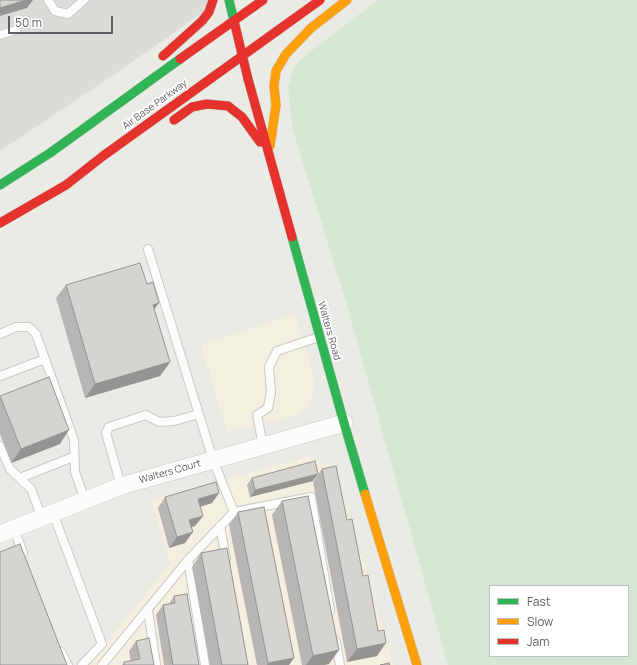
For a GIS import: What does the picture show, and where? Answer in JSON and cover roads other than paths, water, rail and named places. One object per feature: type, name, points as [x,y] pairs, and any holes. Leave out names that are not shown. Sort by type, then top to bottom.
[{"type":"main road","points":[[155,64],[202,21],[209,12],[213,0]]},
{"type":"main road","name":"Walters Road","points":[[229,0],[242,56],[268,153],[344,422],[417,665]]},
{"type":"main road","points":[[0,185],[50,153],[263,0]]},
{"type":"main road","name":"Air Base Parkway","points":[[0,223],[66,185],[103,156],[320,0]]},
{"type":"main road","points":[[268,153],[276,105],[274,86],[276,71],[286,54],[311,28],[347,0]]},
{"type":"main road","points":[[117,105],[143,75]]},
{"type":"main road","points":[[166,126],[192,108],[207,104],[228,106],[242,117],[268,153]]},
{"type":"main road","points":[[66,185],[94,175]]},
{"type":"street","name":"Walters Court","points":[[7,531],[121,486],[344,422]]},
{"type":"lane","points":[[48,0],[55,11],[68,14],[84,0]]},
{"type":"lane","points":[[0,35],[16,30]]},
{"type":"lane","points":[[148,249],[213,460],[234,512]]},
{"type":"lane","points":[[0,334],[16,327],[29,327],[36,334],[74,440],[73,457],[75,472],[85,500]]},
{"type":"lane","points":[[263,446],[257,415],[268,408],[271,392],[269,367],[278,351],[320,337]]},
{"type":"lane","points":[[0,376],[45,359]]},
{"type":"lane","points":[[121,486],[106,433],[109,427],[146,415],[159,422],[174,421],[199,414]]},
{"type":"lane","points":[[0,446],[10,468],[31,489],[47,515],[102,644],[82,665]]},
{"type":"lane","points":[[20,478],[73,457]]},
{"type":"lane","points":[[102,665],[188,560],[234,512],[263,510],[311,498],[332,619]]},
{"type":"lane","points":[[220,526],[228,565]]},
{"type":"lane","points":[[7,531],[27,564]]},
{"type":"lane","points":[[188,560],[205,665]]},
{"type":"lane","points":[[148,610],[156,665]]},
{"type":"lane","points":[[334,634],[340,665]]},
{"type":"lane","points":[[57,642],[68,665]]}]
